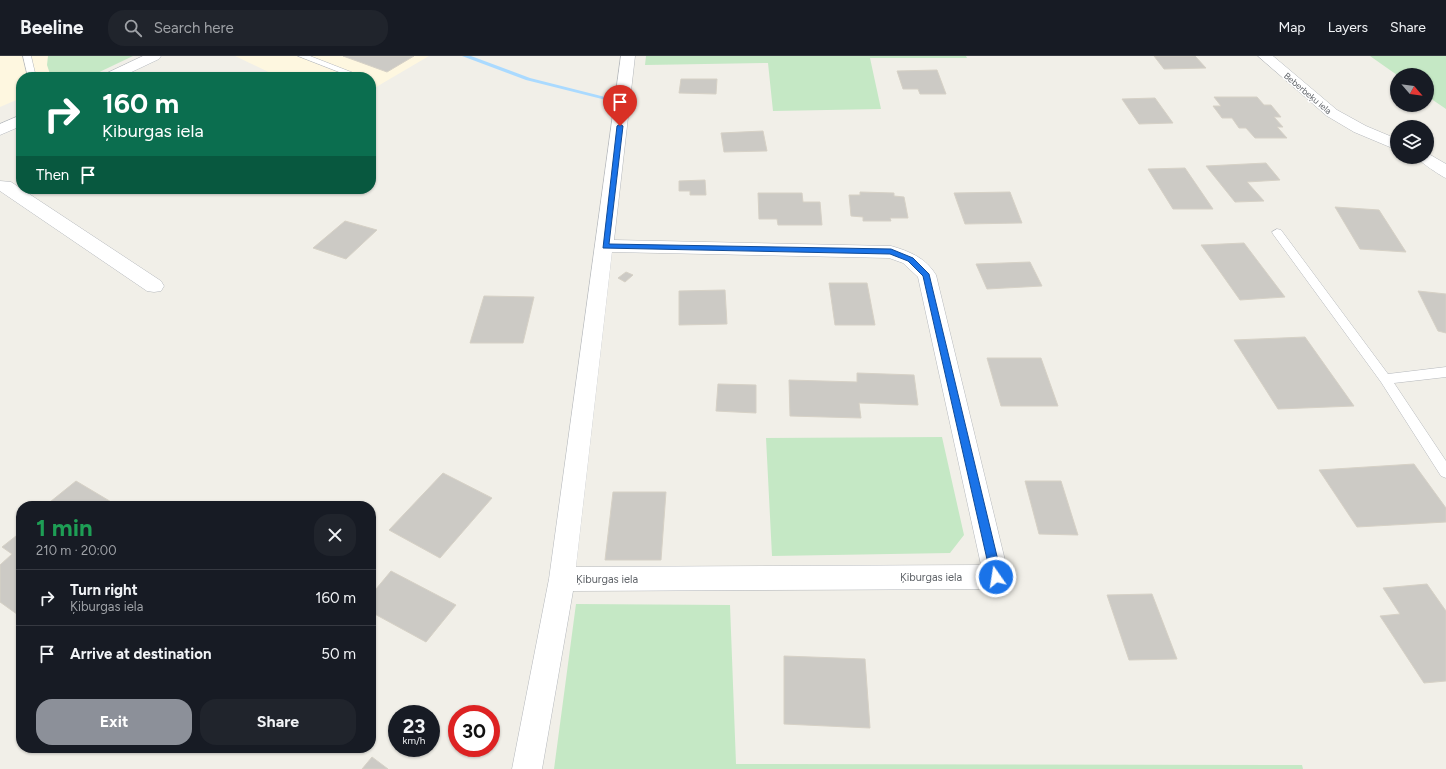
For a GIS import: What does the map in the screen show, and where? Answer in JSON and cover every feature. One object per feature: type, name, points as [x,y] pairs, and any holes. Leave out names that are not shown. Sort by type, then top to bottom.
[{"type":"street","points":[[120,72],[154,56]]},
{"type":"street","name":"Ķiburgas iela","points":[[528,769],[536,714],[562,579],[628,56]]},
{"type":"street","name":"Beberbeķu iela","points":[[1265,56],[1332,113],[1360,129],[1390,142]]},
{"type":"street","points":[[0,130],[16,122]]},
{"type":"street","points":[[1434,162],[1446,173]]},
{"type":"street","points":[[0,186],[5,186],[16,193]]},
{"type":"street","points":[[17,194],[154,286]]},
{"type":"street","name":"Ķiburgas iela","points":[[562,579],[996,577],[927,275],[910,259],[891,252],[605,246]]},
{"type":"lane","points":[[27,56],[31,72]]},
{"type":"lane","points":[[302,56],[346,72]]},
{"type":"lane","points":[[1277,232],[1385,378],[1446,472]]},
{"type":"lane","points":[[1385,378],[1446,372]]},
{"type":"shaded area","points":[[0,56],[112,56],[77,72],[16,72],[16,100],[0,107]]},
{"type":"shaded area","points":[[235,56],[429,56],[376,87],[376,72],[269,72]]},
{"type":"green space","points":[[48,56],[133,56],[99,72],[49,72],[47,65]]},
{"type":"green space","points":[[646,56],[966,56],[967,58],[870,58],[881,109],[773,111],[768,63],[645,65]]},
{"type":"green space","points":[[1370,56],[1446,56],[1446,109],[1434,101],[1434,68],[1390,68],[1390,70]]},
{"type":"green space","points":[[942,437],[964,535],[950,553],[772,556],[766,438]]},
{"type":"green space","points":[[576,604],[730,605],[736,764],[1302,765],[1303,769],[554,769]]},
{"type":"building","points":[[343,56],[414,56],[387,72]]},
{"type":"building","points":[[1154,56],[1195,56],[1206,68],[1164,69]]},
{"type":"building","points":[[937,70],[946,94],[920,94],[918,89],[903,89],[897,71]]},
{"type":"building","points":[[681,79],[717,79],[716,94],[679,93]]},
{"type":"building","points":[[1214,97],[1257,97],[1264,105],[1271,105],[1281,117],[1274,117],[1283,127],[1277,127],[1287,138],[1255,138],[1246,128],[1239,128],[1232,118],[1222,118],[1213,106],[1221,106]]},
{"type":"building","points":[[1155,98],[1173,123],[1139,124],[1122,99]]},
{"type":"building","points":[[763,131],[767,151],[724,152],[721,133]]},
{"type":"building","points":[[1266,163],[1280,180],[1247,182],[1264,201],[1235,202],[1206,166]]},
{"type":"building","points":[[1185,168],[1213,209],[1173,209],[1148,169]]},
{"type":"building","points":[[705,180],[706,195],[690,195],[690,191],[679,191],[679,181]]},
{"type":"building","points":[[860,192],[894,193],[894,196],[904,197],[908,218],[890,218],[891,221],[863,221],[863,217],[851,216],[849,195],[860,195]]},
{"type":"building","points":[[1010,192],[1022,223],[965,224],[954,193]]},
{"type":"building","points":[[758,193],[802,193],[803,202],[820,202],[822,225],[778,225],[777,219],[759,219]]},
{"type":"building","points":[[1335,207],[1379,210],[1406,252],[1360,249]]},
{"type":"building","points":[[345,221],[377,230],[346,259],[313,248]]},
{"type":"building","points":[[1244,243],[1285,297],[1240,300],[1201,245]]},
{"type":"building","points":[[1030,262],[1042,286],[987,289],[976,264]]},
{"type":"building","points":[[626,272],[633,275],[625,282],[618,278]]},
{"type":"building","points":[[829,283],[867,283],[875,325],[835,325]]},
{"type":"building","points":[[725,290],[727,324],[679,325],[679,291]]},
{"type":"building","points":[[1418,291],[1446,294],[1446,333],[1438,331]]},
{"type":"building","points":[[484,296],[534,297],[523,343],[470,343]]},
{"type":"building","points":[[1305,337],[1354,406],[1278,409],[1234,340]]},
{"type":"building","points":[[987,358],[1041,358],[1058,406],[1001,406]]},
{"type":"building","points":[[857,373],[914,375],[918,405],[859,403],[861,418],[790,416],[789,380],[857,382]]},
{"type":"building","points":[[718,384],[756,385],[756,413],[716,411]]},
{"type":"building","points":[[1414,464],[1446,508],[1446,522],[1357,527],[1319,470]]},
{"type":"building","points":[[443,473],[492,498],[440,558],[389,530]]},
{"type":"building","points":[[76,481],[110,501],[51,501]]},
{"type":"building","points":[[1025,481],[1061,481],[1078,535],[1039,534]]},
{"type":"building","points":[[613,492],[666,492],[661,560],[605,560]]},
{"type":"building","points":[[16,536],[16,613],[0,602],[0,565],[12,554],[2,547]]},
{"type":"building","points":[[391,571],[456,605],[426,642],[376,615],[376,589]]},
{"type":"building","points":[[1427,584],[1446,611],[1446,681],[1424,683],[1380,616],[1400,614],[1383,588]]},
{"type":"building","points":[[1152,594],[1177,659],[1129,660],[1107,595]]},
{"type":"building","points":[[784,656],[865,659],[870,728],[784,724]]},
{"type":"building","points":[[372,757],[388,769],[362,769]]},
{"type":"waterway","points":[[465,56],[528,79],[614,100]]},
{"type":"route","points":[[620,126],[605,246],[891,252],[910,259],[927,275],[996,577]]}]
